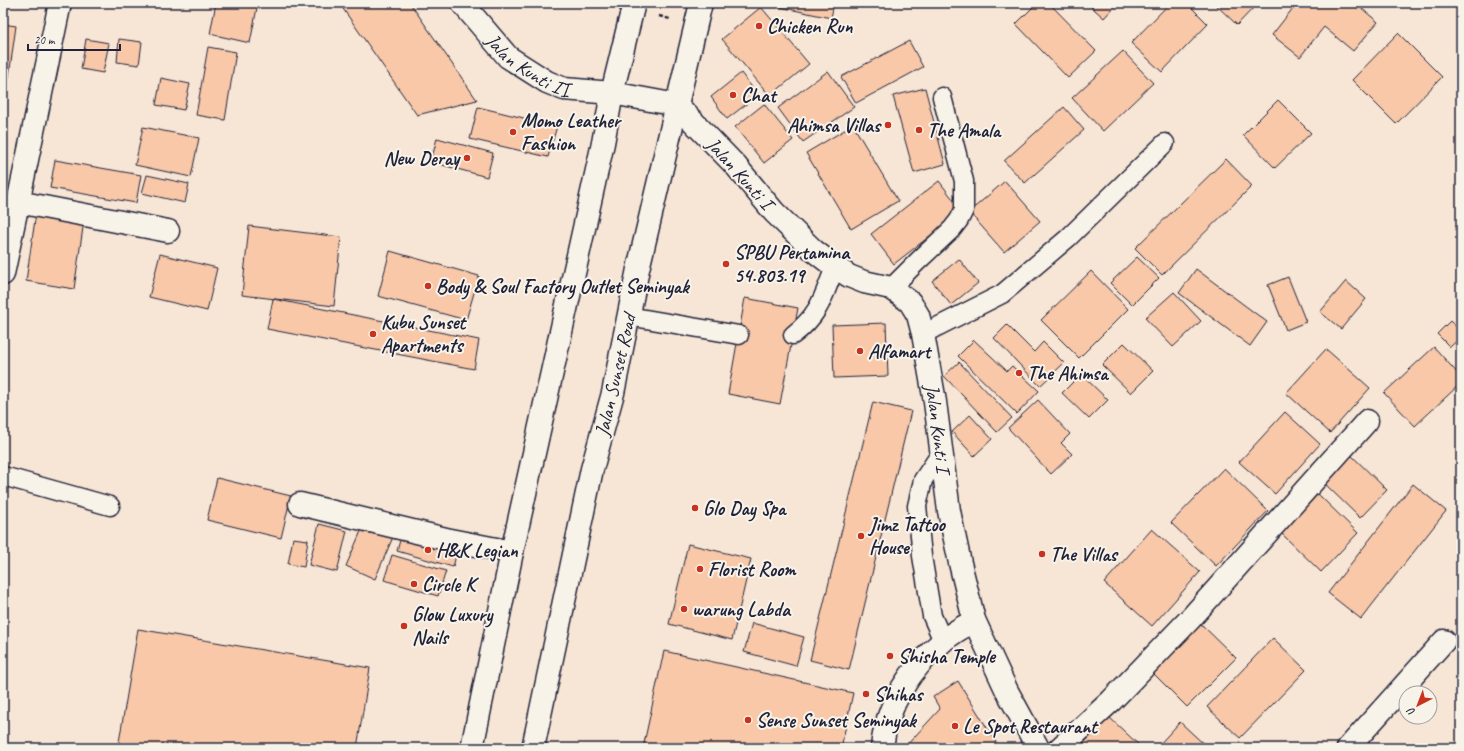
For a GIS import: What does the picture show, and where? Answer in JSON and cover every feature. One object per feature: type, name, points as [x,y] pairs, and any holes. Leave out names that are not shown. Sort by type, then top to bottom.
[{"type":"main road","points":[[3,274],[60,3]]},
{"type":"main road","name":"Jalan Kunti II","points":[[462,3],[508,57],[546,82],[564,89],[612,93]]},
{"type":"main road","name":"Jalan Sunset Road","points":[[533,748],[592,469],[613,393],[628,316],[701,3]]},
{"type":"main road","points":[[472,748],[512,552],[603,143],[612,93],[633,7]]},
{"type":"main road","points":[[612,93],[676,105]]},
{"type":"main road","name":"Jalan Kunti I","points":[[676,105],[736,166],[774,212],[813,250],[835,267],[864,282],[891,288],[910,302],[918,315],[923,334],[935,402],[949,511],[974,620],[1007,691],[1038,748]]},
{"type":"main road","points":[[18,202],[168,231]]},
{"type":"main road","points":[[1060,748],[1111,701],[1191,618],[1367,421]]},
{"type":"main road","points":[[300,504],[450,540],[512,552]]},
{"type":"main road","points":[[882,748],[883,732],[903,685],[916,668],[943,641],[974,620]]},
{"type":"main road","points":[[1348,748],[1444,641]]},
{"type":"lane","points":[[891,288],[952,229],[964,210],[964,181],[942,97]]},
{"type":"lane","points":[[923,334],[1002,294],[1068,238],[1165,143]]},
{"type":"lane","points":[[793,335],[806,325],[818,309],[835,267]]},
{"type":"lane","points":[[628,316],[739,334]]},
{"type":"lane","points":[[941,453],[924,480],[917,506],[922,556],[932,616],[943,641]]},
{"type":"lane","points":[[3,476],[110,506]]},
{"type":"path","points":[[633,7],[696,24]]},
{"type":"building","points":[[216,3],[258,3],[250,43],[210,34]]},
{"type":"building","points":[[339,3],[410,3],[477,100],[417,115]]},
{"type":"building","points":[[781,3],[834,3],[831,18],[780,7]]},
{"type":"building","points":[[1037,3],[1049,3],[1096,51],[1068,78],[1016,24]]},
{"type":"building","points":[[1087,3],[1116,3],[1117,4],[1104,18]]},
{"type":"building","points":[[1170,3],[1187,3],[1208,24],[1162,72],[1131,43]]},
{"type":"building","points":[[1214,3],[1258,3],[1237,25]]},
{"type":"building","points":[[1297,3],[1355,3],[1378,22],[1353,51],[1324,27],[1300,57],[1272,35]]},
{"type":"building","points":[[761,7],[809,64],[770,96],[722,39]]},
{"type":"building","points":[[3,24],[16,26],[8,83],[3,82]]},
{"type":"building","points":[[1398,33],[1442,77],[1396,124],[1352,80]]},
{"type":"building","points":[[86,39],[109,43],[103,73],[81,69]]},
{"type":"building","points":[[119,39],[142,42],[139,65],[117,62]]},
{"type":"building","points":[[909,41],[923,67],[856,103],[841,77]]},
{"type":"building","points":[[208,47],[236,52],[225,120],[196,115]]},
{"type":"building","points":[[1123,51],[1153,83],[1103,131],[1072,98]]},
{"type":"building","points":[[828,71],[854,107],[803,142],[778,108]]},
{"type":"building","points":[[741,73],[758,95],[727,119],[711,97]]},
{"type":"building","points":[[161,78],[190,84],[184,110],[156,105]]},
{"type":"building","name":"The Amala","points":[[925,88],[945,164],[914,173],[893,96]]},
{"type":"building","points":[[1278,100],[1311,133],[1275,168],[1243,135]]},
{"type":"building","points":[[764,104],[793,140],[764,163],[735,127]]},
{"type":"building","name":"Momo Leather Fashion","points":[[478,107],[557,126],[548,157],[470,139]]},
{"type":"building","points":[[1064,107],[1084,130],[1025,183],[1004,161]]},
{"type":"building","points":[[853,125],[898,201],[851,229],[806,153]]},
{"type":"building","points":[[143,127],[199,138],[191,177],[135,165]]},
{"type":"building","points":[[437,138],[493,153],[487,177],[431,162]]},
{"type":"building","points":[[1226,159],[1252,186],[1162,275],[1135,248]]},
{"type":"building","points":[[55,160],[141,175],[136,203],[50,188]]},
{"type":"building","points":[[147,175],[189,184],[185,203],[142,193]]},
{"type":"building","points":[[939,181],[962,211],[894,264],[871,234]]},
{"type":"building","points":[[1005,181],[1040,221],[1004,252],[969,212]]},
{"type":"building","points":[[36,213],[84,221],[74,289],[26,281]]},
{"type":"building","points":[[249,226],[341,237],[334,306],[242,295]]},
{"type":"building","name":"Body & Soul Factory Outlet Seminyak","points":[[390,251],[479,276],[466,320],[378,296]]},
{"type":"building","points":[[160,254],[217,268],[207,311],[149,297]]},
{"type":"building","points":[[1137,257],[1159,278],[1132,305],[1110,283]]},
{"type":"building","points":[[959,259],[978,283],[951,305],[932,281]]},
{"type":"building","points":[[1196,269],[1267,322],[1250,346],[1179,293]]},
{"type":"building","points":[[1091,271],[1128,309],[1079,358],[1041,320]]},
{"type":"building","points":[[1288,277],[1306,322],[1286,330],[1268,285]]},
{"type":"building","points":[[1346,281],[1366,299],[1341,329],[1320,312]]},
{"type":"building","points":[[1174,292],[1201,321],[1173,347],[1145,318]]},
{"type":"building","points":[[745,298],[798,308],[780,404],[728,394]]},
{"type":"building","name":"Kubu Sunset Apartments","points":[[273,299],[479,340],[474,369],[267,329]]},
{"type":"building","points":[[1450,321],[1461,331],[1461,337],[1450,347],[1437,334]]},
{"type":"building","name":"Alfamart","points":[[886,323],[888,376],[834,378],[832,325]]},
{"type":"building","points":[[1007,325],[1034,352],[1043,342],[1064,363],[1040,386],[994,338]]},
{"type":"building","points":[[974,340],[1007,371],[1012,366],[1039,391],[1017,414],[958,356]]},
{"type":"building","points":[[1124,343],[1153,371],[1131,393],[1102,365]]},
{"type":"building","points":[[1434,347],[1461,377],[1461,383],[1415,426],[1384,393]]},
{"type":"building","points":[[1326,349],[1370,388],[1330,433],[1286,393]]},
{"type":"building","points":[[959,362],[1012,418],[997,432],[944,376]]},
{"type":"building","points":[[1081,374],[1108,400],[1089,419],[1062,393]]},
{"type":"building","points":[[1038,400],[1070,434],[1061,443],[1072,454],[1051,474],[1008,428]]},
{"type":"building","name":"Jimz Tattoo House","points":[[873,402],[911,411],[849,670],[810,660]]},
{"type":"building","points":[[1285,412],[1320,444],[1275,494],[1239,462]]},
{"type":"building","points":[[970,415],[992,439],[974,456],[952,432]]},
{"type":"building","points":[[1350,454],[1387,490],[1360,518],[1323,482]]},
{"type":"building","points":[[1224,468],[1268,511],[1216,566],[1171,523]]},
{"type":"building","points":[[217,478],[291,496],[281,538],[207,520]]},
{"type":"building","points":[[1413,484],[1446,511],[1361,619],[1328,593]]},
{"type":"building","points":[[1318,494],[1358,533],[1321,572],[1281,533]]},
{"type":"building","points":[[319,524],[347,531],[337,572],[309,565]]},
{"type":"building","points":[[364,524],[393,537],[375,579],[346,566]]},
{"type":"building","points":[[1152,529],[1200,572],[1152,626],[1104,583]]},
{"type":"building","name":"H&K Legian","points":[[402,533],[458,548],[453,567],[397,551]]},
{"type":"building","points":[[293,538],[308,540],[304,567],[288,564]]},
{"type":"building","points":[[688,544],[751,559],[732,640],[669,624]]},
{"type":"building","points":[[392,555],[446,571],[438,596],[384,580]]},
{"type":"building","points":[[1199,622],[1236,658],[1187,707],[1150,670]]},
{"type":"building","points":[[752,623],[804,637],[796,666],[744,652]]},
{"type":"building","points":[[138,629],[370,668],[357,748],[118,748]]},
{"type":"building","points":[[1273,638],[1306,670],[1240,738],[1207,707]]},
{"type":"building","name":"Sense Sunset Seminyak","points":[[664,651],[853,693],[841,748],[643,748]]},
{"type":"building","name":"Le Spot Restaurant","points":[[958,681],[999,747],[963,748],[960,743],[956,748],[905,748],[940,709],[933,697]]},
{"type":"building","points":[[1109,717],[1142,748],[1080,747]]},
{"type":"building","points":[[1180,722],[1208,748],[1156,748]]},
{"type":"place","name":"Chicken Run","points":[[759,26]]},
{"type":"place","name":"Chat","points":[[733,95]]},
{"type":"place","name":"Ahimsa Villas","points":[[888,125]]},
{"type":"place","name":"The Amala","points":[[919,130]]},
{"type":"place","name":"Momo Leather Fashion","points":[[513,132]]},
{"type":"place","name":"New Deray","points":[[467,158]]},
{"type":"place","name":"SPBU Pertamina 54.803.19","points":[[726,264]]},
{"type":"place","name":"Body & Soul Factory Outlet Seminyak","points":[[428,286]]},
{"type":"place","name":"Kubu Sunset Apartments","points":[[373,334]]},
{"type":"place","name":"Alfamart","points":[[860,351]]},
{"type":"place","name":"The Ahimsa","points":[[1019,373]]},
{"type":"place","name":"Glo Day Spa","points":[[695,508]]},
{"type":"place","name":"Jimz Tattoo House","points":[[861,536]]},
{"type":"place","name":"H&K Legian","points":[[428,550]]},
{"type":"place","name":"The Villas","points":[[1042,554]]},
{"type":"place","name":"Florist Room","points":[[700,569]]},
{"type":"place","name":"Circle K","points":[[414,584]]},
{"type":"place","name":"warung Labda","points":[[684,609]]},
{"type":"place","name":"Glow Luxury Nails","points":[[404,626]]},
{"type":"place","name":"Shisha Temple","points":[[890,656]]},
{"type":"place","name":"Shihas","points":[[866,694]]},
{"type":"place","name":"Sense Sunset Seminyak","points":[[748,720]]},
{"type":"place","name":"Le Spot Restaurant","points":[[955,726]]}]
